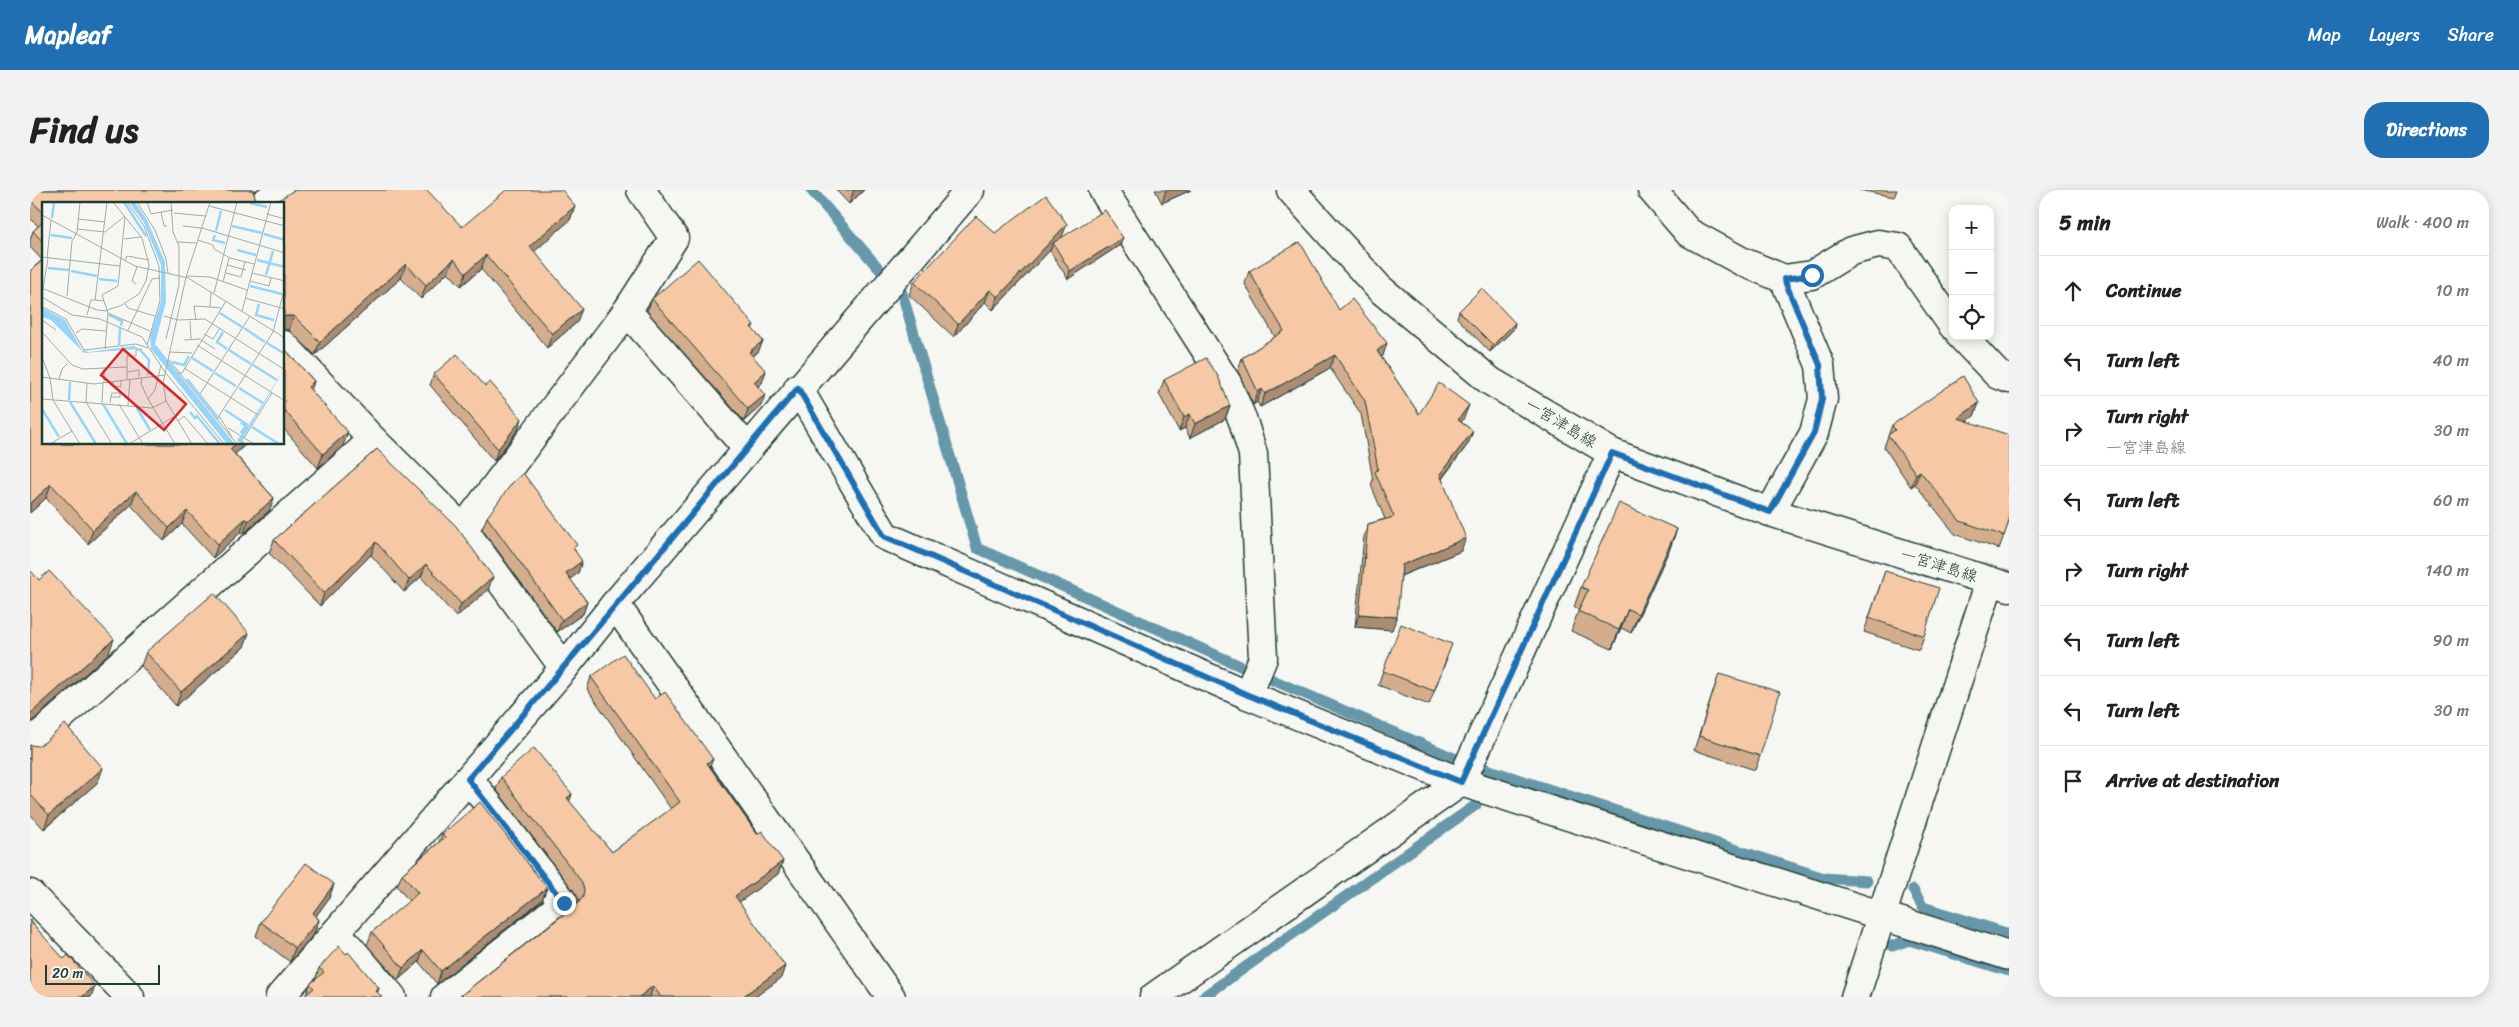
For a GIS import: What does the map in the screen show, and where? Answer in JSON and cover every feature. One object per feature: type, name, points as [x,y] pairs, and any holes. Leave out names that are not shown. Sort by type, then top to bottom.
[{"type":"street","points":[[266,202],[282,190]]},
{"type":"street","points":[[463,529],[626,311],[674,238],[641,190]]},
{"type":"street","points":[[280,997],[564,668],[614,604],[798,388],[970,190]]},
{"type":"street","points":[[1103,190],[1227,383],[1243,421],[1253,454],[1263,658],[1248,695]]},
{"type":"street","name":"一宮津島線","points":[[1291,190],[1379,288],[1490,381],[1612,453],[1770,512],[2000,584]]},
{"type":"street","points":[[1652,190],[1688,232],[1743,262],[1784,279],[1812,275],[1851,251],[1878,244],[1898,248],[1949,320]]},
{"type":"street","points":[[1770,512],[1814,433],[1822,399],[1820,365],[1784,279]]},
{"type":"street","points":[[626,311],[747,448]]},
{"type":"street","points":[[1965,340],[1998,375],[2009,380]]},
{"type":"street","points":[[285,346],[373,440],[463,529],[564,668]]},
{"type":"street","points":[[798,388],[884,536],[1248,695],[1461,782],[2009,956]]},
{"type":"street","points":[[30,744],[373,440]]},
{"type":"street","points":[[1154,997],[1461,782],[1612,453]]},
{"type":"street","points":[[1855,997],[1880,916],[2000,584]]},
{"type":"street","points":[[614,604],[891,997]]},
{"type":"street","points":[[445,997],[564,903],[468,779]]},
{"type":"street","points":[[30,894],[130,997]]},
{"type":"street","points":[[336,932],[392,997]]},
{"type":"building","points":[[30,190],[253,190],[258,202],[42,202],[42,211],[30,200]]},
{"type":"building","points":[[294,190],[427,190],[462,227],[506,190],[562,190],[575,206],[530,246],[582,309],[552,334],[486,255],[466,273],[454,259],[426,285],[406,264],[320,342],[294,316],[285,316],[285,202],[276,202]]},
{"type":"building","points":[[1046,195],[1067,224],[998,297],[990,290],[958,324],[914,282],[976,216],[995,233]]},
{"type":"building","points":[[1105,210],[1123,238],[1070,271],[1053,243]]},
{"type":"building","points":[[42,223],[42,241],[33,231]]},
{"type":"building","points":[[1300,242],[1339,310],[1352,299],[1387,343],[1377,351],[1419,414],[1439,383],[1469,405],[1458,420],[1473,431],[1440,474],[1466,538],[1402,565],[1397,617],[1359,614],[1368,524],[1394,517],[1375,472],[1378,469],[1365,401],[1335,355],[1265,394],[1262,389],[1258,392],[1242,358],[1284,331],[1249,271]]},
{"type":"building","points":[[698,259],[754,325],[751,327],[763,341],[749,352],[766,371],[754,382],[765,395],[748,409],[652,299]]},
{"type":"building","points":[[42,261],[42,445],[235,445],[230,449],[274,498],[248,521],[246,518],[218,544],[187,511],[169,528],[136,491],[93,530],[51,484],[30,504],[30,271]]},
{"type":"building","points":[[1482,288],[1515,323],[1493,345],[1459,311]]},
{"type":"building","points":[[285,349],[314,381],[308,387],[348,432],[323,454],[285,411]]},
{"type":"building","points":[[457,354],[485,386],[490,382],[522,419],[498,449],[434,374]]},
{"type":"building","points":[[1206,358],[1218,376],[1230,406],[1195,424],[1190,414],[1184,417],[1164,380]]},
{"type":"building","points":[[1963,376],[1979,403],[1958,418],[2009,435],[2009,521],[2004,536],[1960,521],[1920,471],[1916,474],[1888,435],[1895,430],[1892,425]]},
{"type":"building","points":[[377,449],[456,526],[493,577],[461,604],[426,564],[409,580],[376,542],[324,593],[274,540]]},
{"type":"building","points":[[523,473],[577,545],[573,548],[582,561],[566,573],[587,602],[562,620],[487,517],[513,482]]},
{"type":"building","points":[[1619,503],[1677,529],[1638,614],[1628,609],[1619,630],[1578,611],[1588,590],[1581,587]]},
{"type":"building","points":[[30,570],[39,580],[49,571],[114,639],[30,714]]},
{"type":"building","points":[[1885,571],[1939,588],[1924,636],[1869,618]]},
{"type":"building","points":[[214,593],[249,633],[181,692],[146,652]]},
{"type":"building","points":[[1401,624],[1452,644],[1434,691],[1383,671]]},
{"type":"building","points":[[623,654],[655,699],[665,692],[713,759],[707,763],[757,834],[762,831],[783,861],[735,896],[785,966],[742,997],[661,997],[653,986],[639,997],[459,997],[583,897],[584,889],[581,881],[501,777],[534,748],[572,794],[567,798],[612,852],[680,802],[591,677]]},
{"type":"building","points":[[1719,674],[1780,692],[1760,756],[1699,736]]},
{"type":"building","points":[[65,724],[103,768],[49,815],[30,794],[30,745],[38,746],[45,742]]},
{"type":"building","points":[[480,802],[547,888],[441,971],[423,950],[403,968],[372,932],[418,893],[402,874],[445,837],[442,834]]},
{"type":"building","points":[[306,863],[334,884],[313,913],[319,920],[295,948],[261,922]]},
{"type":"building","points":[[30,921],[64,959],[68,955],[95,986],[82,997],[38,997],[30,988]]},
{"type":"building","points":[[339,946],[346,954],[348,952],[379,988],[376,991],[382,997],[303,997],[314,988],[310,984],[324,972],[319,968]]},
{"type":"waterway","points":[[811,190],[881,271]]},
{"type":"waterway","points":[[902,293],[977,548],[1247,669]]},
{"type":"waterway","points":[[1268,678],[1454,758]]},
{"type":"waterway","points":[[1483,768],[1824,878],[1867,881]]},
{"type":"waterway","points":[[1203,997],[1476,805]]},
{"type":"waterway","points":[[1913,890],[1923,907],[2009,934]]},
{"type":"waterway","points":[[1892,946],[1909,940],[2009,971]]},
{"type":"route","points":[[564,903],[468,779],[564,668],[614,604],[798,388],[884,536],[1248,695],[1461,782],[1612,453],[1770,512],[1814,433],[1822,399],[1820,365],[1784,279],[1812,275]]}]
